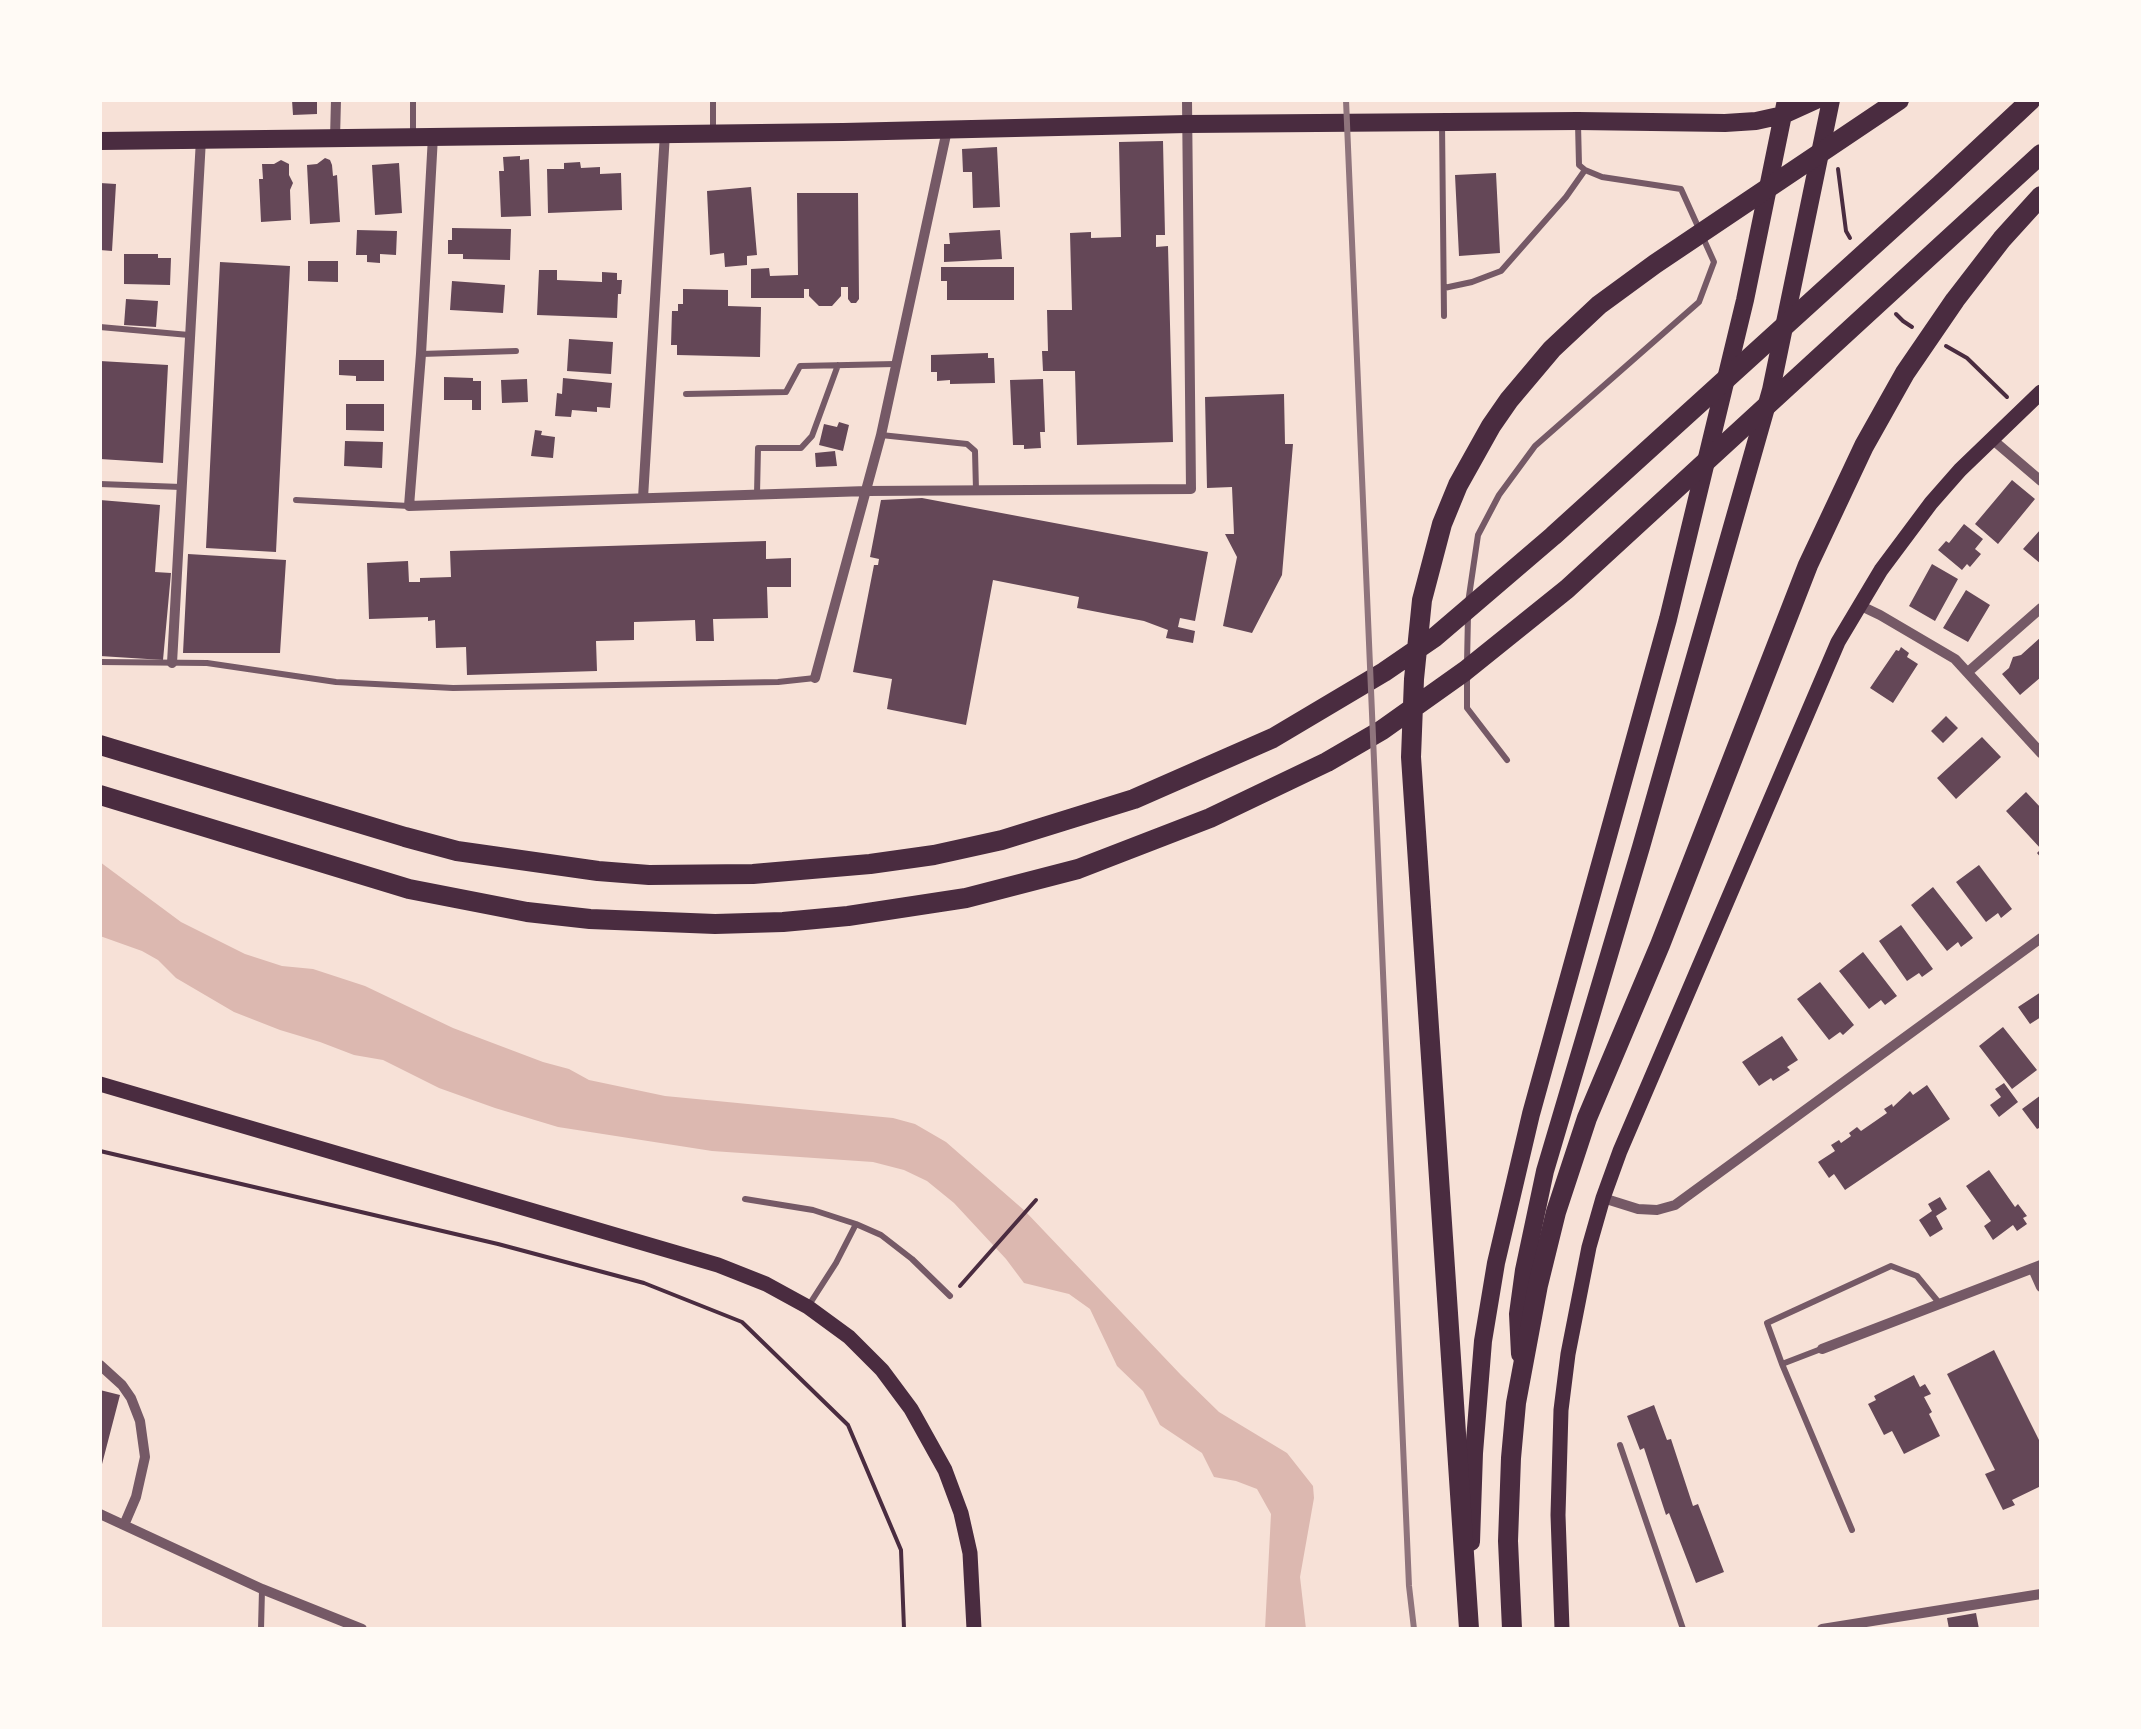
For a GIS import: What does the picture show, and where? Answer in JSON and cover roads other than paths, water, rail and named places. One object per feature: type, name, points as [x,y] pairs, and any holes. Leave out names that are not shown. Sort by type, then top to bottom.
[{"type":"highway","points":[[1470,1629],[1411,757],[1422,600],[1442,524],[1458,485],[1509,400],[1552,349],[1599,305],[1899,100]]},
{"type":"highway","points":[[100,745],[457,851],[648,875],[753,874],[934,854],[1002,840],[1134,799],[1273,738],[1435,637],[1553,536],[2030,100]]},
{"type":"highway","points":[[100,795],[409,889],[527,912],[590,919],[715,924],[848,916],[966,898],[1078,870],[1210,818],[1327,762],[1382,730],[1516,632],[2041,154]]},
{"type":"highway","points":[[1512,1629],[1508,1541],[1511,1458],[1521,1370],[1556,1212],[1587,1118],[1660,945],[1808,564],[1864,446],[1906,372],[1955,300],[2002,238],[2041,196]]},
{"type":"main road","points":[[100,141],[1187,124],[1725,123],[1756,121],[1784,108],[1816,100]]},
{"type":"main road","points":[[1521,1370],[1518,1314],[1545,1171],[1746,484],[1771,390],[1832,100]]},
{"type":"main road","points":[[1470,1629],[1475,1438],[1483,1341],[1496,1263],[1531,1114],[1668,619],[1732,358],[1784,108]]},
{"type":"main road","points":[[1562,1629],[1558,1515],[1561,1410],[1578,1297],[1602,1198],[1636,1110],[1838,642],[1881,570],[1931,503],[2041,392]]},
{"type":"main road","points":[[100,1084],[718,1265],[766,1284],[808,1307],[849,1337],[882,1370],[911,1409],[945,1470],[970,1553],[974,1629]]},
{"type":"street","points":[[335,138],[336,100]]},
{"type":"street","points":[[433,136],[409,506],[867,490],[1192,489],[1187,100]]},
{"type":"street","points":[[815,678],[881,435],[948,130]]},
{"type":"street","points":[[643,498],[665,133]]},
{"type":"street","points":[[172,663],[201,139]]},
{"type":"street","points":[[1992,440],[2041,481]]},
{"type":"street","points":[[1859,606],[1954,659],[2041,753]]},
{"type":"street","points":[[1968,672],[2041,608]]},
{"type":"street","points":[[1602,1198],[1638,1209],[1657,1210],[1675,1205],[2041,938]]},
{"type":"street","points":[[1822,1349],[2037,1267],[2041,1287]]},
{"type":"street","points":[[100,1366],[122,1384],[140,1421],[145,1456],[136,1497],[124,1524]]},
{"type":"street","points":[[100,1514],[262,1589],[362,1629]]},
{"type":"street","points":[[1822,1629],[2041,1594]]},
{"type":"lane","points":[[413,100],[413,136]]},
{"type":"lane","points":[[713,100],[713,133]]},
{"type":"lane","points":[[1507,760],[1467,708],[1468,601],[1478,536],[1499,495],[1535,446],[1699,302],[1714,262],[1680,190],[1602,178],[1579,165],[1578,121]]},
{"type":"lane","points":[[1442,122],[1444,316]]},
{"type":"lane","points":[[1444,288],[1501,270],[1584,170]]},
{"type":"lane","points":[[100,327],[189,335]]},
{"type":"lane","points":[[421,354],[516,351]]},
{"type":"lane","points":[[686,394],[786,392],[800,366],[896,364]]},
{"type":"lane","points":[[757,494],[758,448],[800,448],[812,436],[838,365]]},
{"type":"lane","points":[[881,435],[967,444],[974,452],[976,490]]},
{"type":"lane","points":[[100,484],[181,487]]},
{"type":"lane","points":[[296,500],[409,506]]},
{"type":"lane","points":[[100,662],[207,663],[336,682],[453,688],[815,678]]},
{"type":"lane","points":[[745,1199],[813,1210],[856,1224],[912,1259],[950,1296]]},
{"type":"lane","points":[[808,1307],[856,1224]]},
{"type":"lane","points":[[1852,1530],[1767,1323],[1892,1266],[1918,1276],[1940,1305]]},
{"type":"lane","points":[[1782,1364],[1822,1349]]},
{"type":"lane","points":[[1620,1445],[1683,1629]]},
{"type":"lane","points":[[260,1629],[262,1589]]},
{"type":"railway","points":[[1346,100],[1409,1586],[1414,1629]]}]
